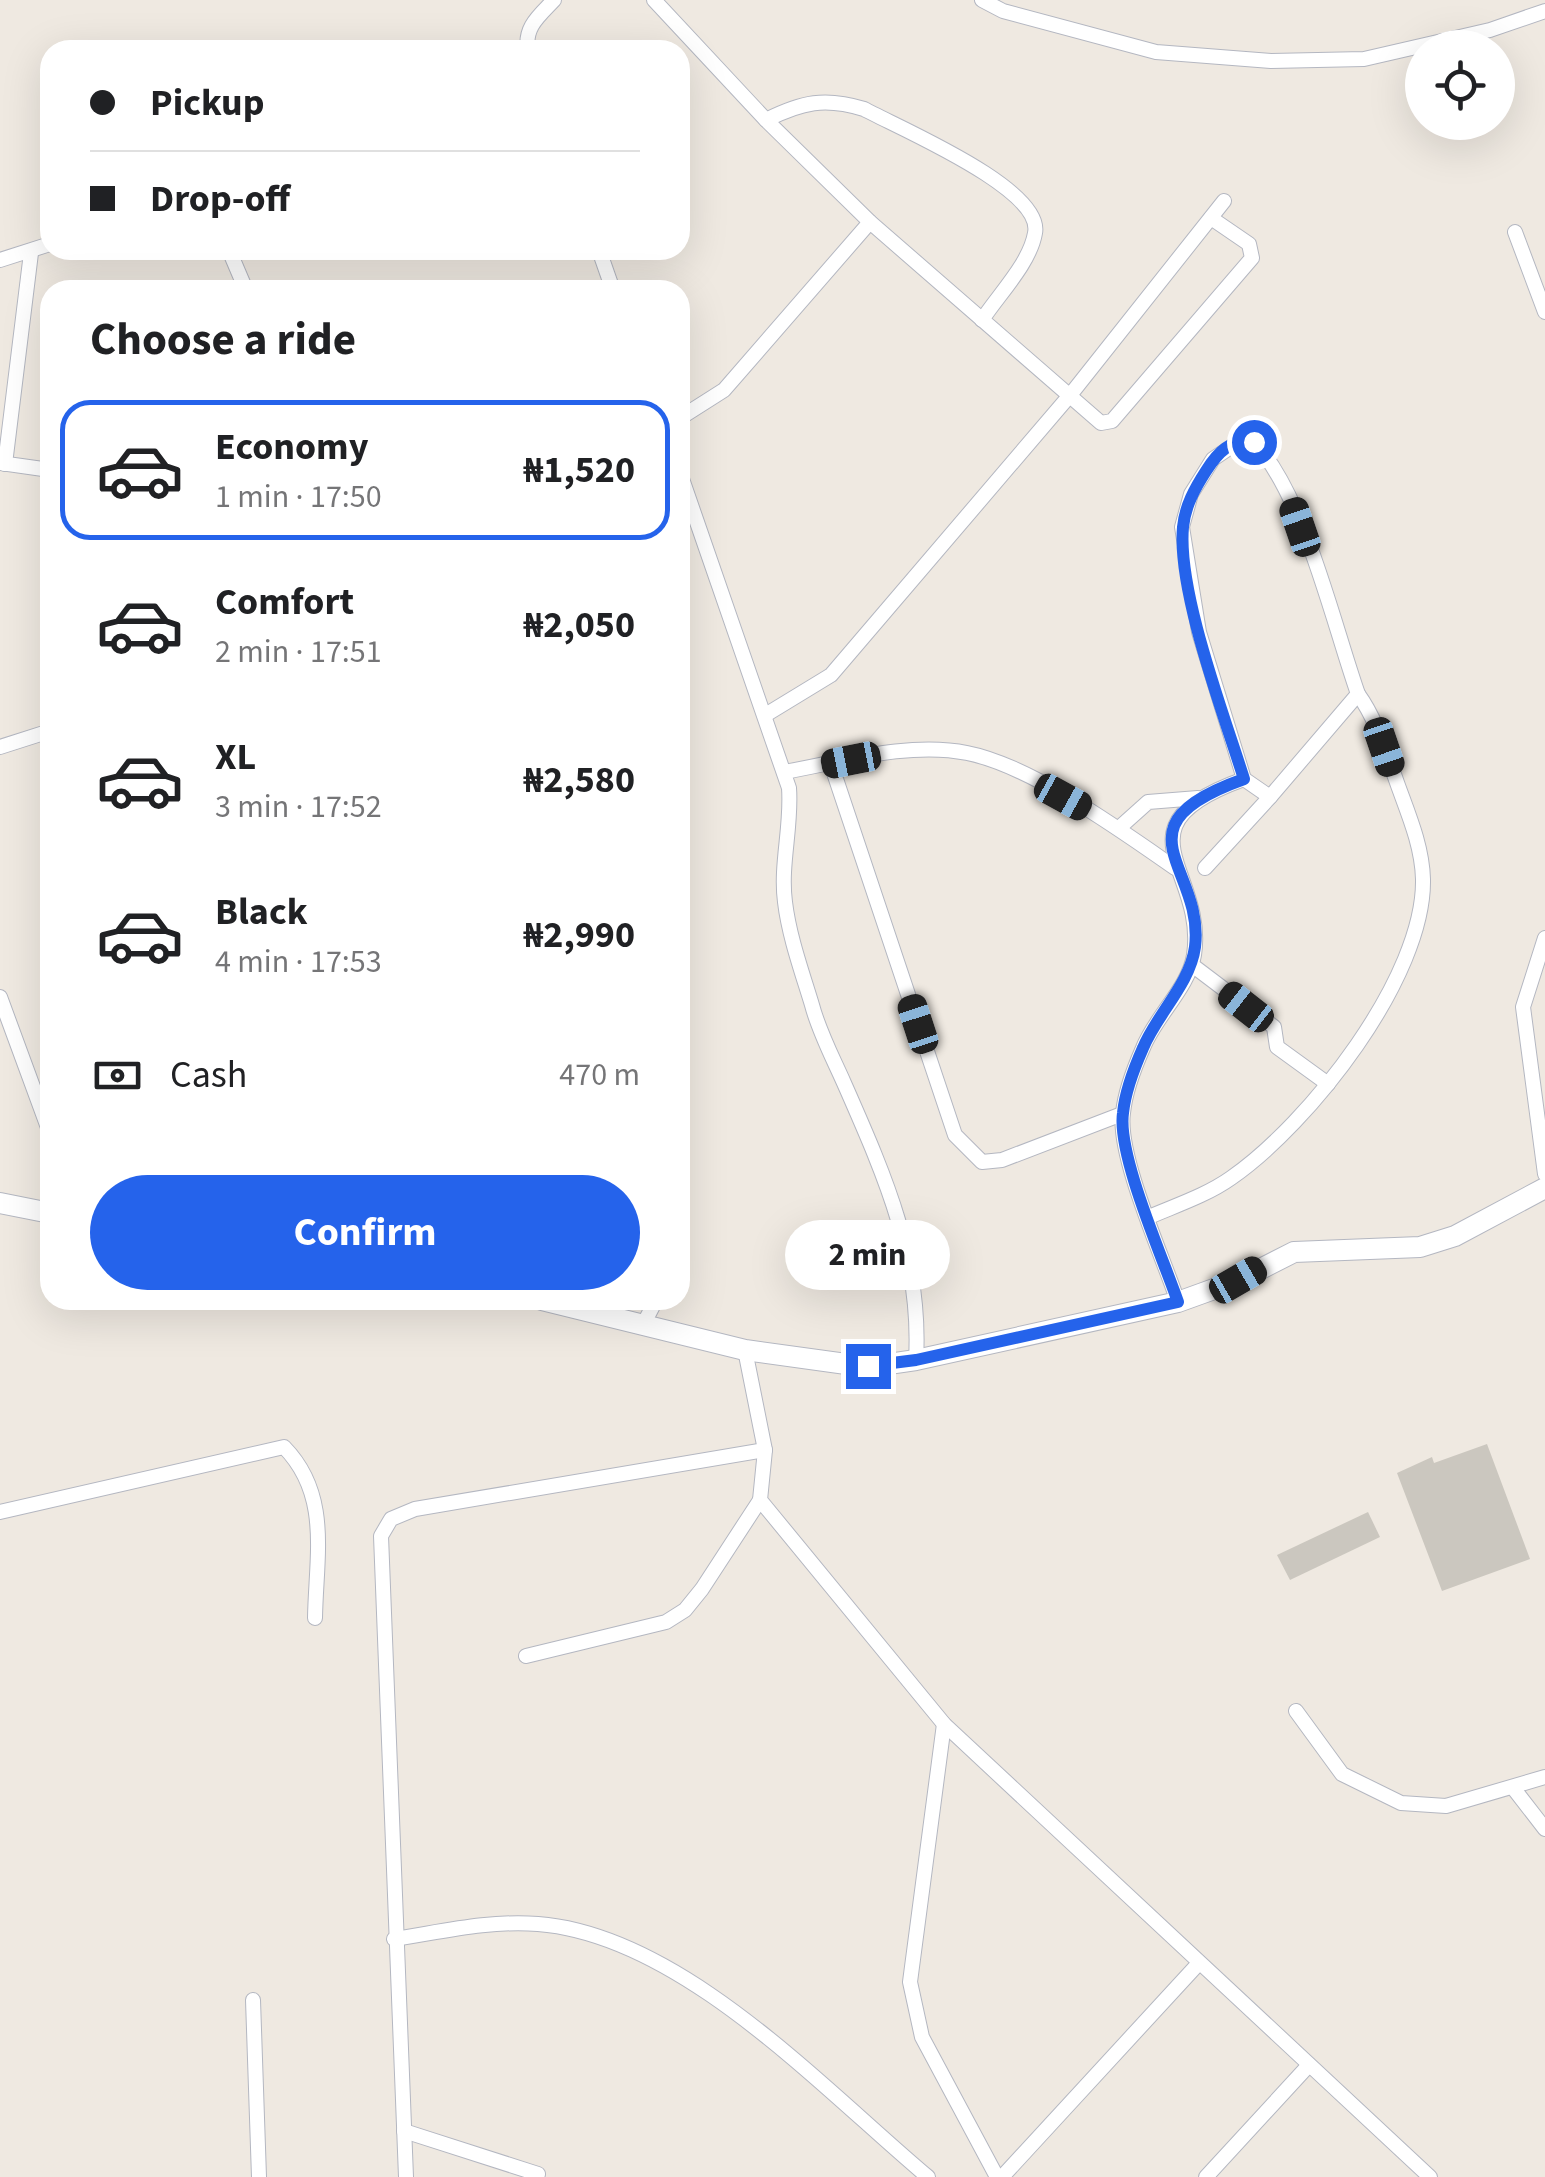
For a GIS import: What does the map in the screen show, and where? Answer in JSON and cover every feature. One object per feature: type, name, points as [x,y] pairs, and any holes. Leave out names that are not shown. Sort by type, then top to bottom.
[{"type":"street","points":[[527,40],[532,24],[554,0]]},
{"type":"street","points":[[654,0],[766,120],[870,222],[1101,423],[1112,420],[1252,258],[1249,244],[1211,218]]},
{"type":"street","points":[[982,0],[1003,11],[1156,52],[1271,61],[1364,59],[1490,30],[1545,11]]},
{"type":"street","points":[[766,120],[799,104],[840,102],[864,110],[1010,188],[1030,211],[1037,229],[1029,250],[982,320]]},
{"type":"street","points":[[766,714],[831,675],[1070,394],[1224,201]]},
{"type":"street","points":[[690,412],[724,390],[870,222]]},
{"type":"street","points":[[1515,232],[1545,312]]},
{"type":"street","points":[[0,260],[40,248]]},
{"type":"street","points":[[31,252],[3,463],[40,469]]},
{"type":"street","points":[[1150,1218],[1230,1179],[1268,1148],[1328,1084],[1405,958],[1423,880],[1418,843],[1373,715],[1358,694],[1288,494],[1254,442],[1228,445],[1191,494],[1182,528],[1199,632],[1244,779],[1270,797]]},
{"type":"street","points":[[690,501],[784,772],[792,822],[784,899],[813,1011],[892,1193],[909,1249],[918,1320],[916,1360]]},
{"type":"street","points":[[1205,868],[1358,694]]},
{"type":"street","points":[[0,747],[40,734]]},
{"type":"street","points":[[784,772],[871,756],[965,752],[993,760],[1119,828],[1175,868]]},
{"type":"street","points":[[831,764],[955,1135],[982,1162],[1002,1160],[1122,1114]]},
{"type":"street","points":[[1119,828],[1148,802],[1198,798],[1244,779]]},
{"type":"street","points":[[1178,1302],[1127,1152],[1122,1114],[1143,1047],[1192,965],[1197,926],[1170,844],[1182,814],[1198,798]]},
{"type":"street","points":[[1545,938],[1523,1007],[1545,1174]]},
{"type":"street","points":[[1192,965],[1274,1027],[1277,1048],[1328,1084]]},
{"type":"street","points":[[0,997],[40,1105]]},
{"type":"street","points":[[582,1310],[745,1350],[868,1366],[916,1360],[1178,1302],[1238,1280],[1294,1252],[1420,1247],[1455,1236],[1545,1188]]},
{"type":"street","points":[[0,1203],[40,1211]]},
{"type":"street","points":[[643,1325],[651,1310]]},
{"type":"street","points":[[526,1656],[666,1622],[685,1610],[760,1500],[765,1450],[745,1350]]},
{"type":"street","points":[[0,1512],[284,1447],[302,1464],[318,1501],[315,1618]]},
{"type":"street","points":[[406,2177],[381,1536],[392,1519],[415,1509],[765,1450]]},
{"type":"street","points":[[760,1500],[944,1724],[1430,2177]]},
{"type":"street","points":[[1296,1711],[1342,1774],[1401,1803],[1446,1806],[1514,1789],[1545,1776]]},
{"type":"street","points":[[944,1724],[910,1982],[922,2037],[999,2177],[1198,1963]]},
{"type":"street","points":[[1514,1789],[1545,1829]]},
{"type":"street","points":[[394,1939],[489,1924],[541,1924],[608,1942],[678,1971],[730,2007],[928,2177]]},
{"type":"street","points":[[253,2000],[259,2177]]},
{"type":"street","points":[[1206,2177],[1309,2065]]},
{"type":"street","points":[[404,2131],[538,2174]]},
{"type":"building","points":[[1487,1444],[1530,1559],[1442,1591],[1397,1473],[1432,1457],[1434,1463]]},
{"type":"building","points":[[1368,1512],[1380,1537],[1290,1580],[1277,1555]]},
{"type":"route","points":[[868,1366],[916,1360],[1178,1302],[1127,1152],[1122,1114],[1143,1047],[1192,965],[1197,926],[1170,844],[1182,814],[1198,798],[1244,779],[1199,632],[1182,528],[1191,494],[1213,459],[1228,445],[1241,440],[1254,442]]}]
